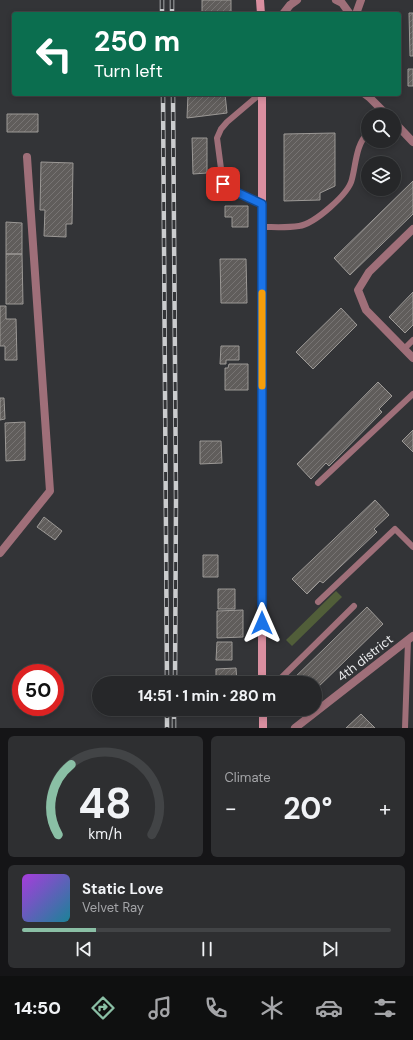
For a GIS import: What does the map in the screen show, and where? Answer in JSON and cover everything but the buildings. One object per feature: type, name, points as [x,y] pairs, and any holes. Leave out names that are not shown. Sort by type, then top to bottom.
[{"type":"main road","points":[[260,0],[261,12]]},
{"type":"main road","points":[[262,676],[263,96]]},
{"type":"main road","points":[[263,716],[263,728]]},
{"type":"street","points":[[285,12],[290,5],[297,0]]},
{"type":"street","points":[[336,0],[342,3],[349,12]]},
{"type":"street","points":[[357,12],[360,0]]},
{"type":"street","points":[[368,96],[380,108]]},
{"type":"street","points":[[401,129],[413,142]]},
{"type":"street","points":[[0,553],[50,491],[27,156]]},
{"type":"street","points":[[413,229],[369,272],[358,290],[366,310],[413,358]]},
{"type":"street","name":"4th district","points":[[295,728],[410,638]]},
{"type":"lane","points":[[262,96],[221,128],[217,138],[223,184],[230,189],[262,204]]},
{"type":"lane","points":[[262,227],[301,226],[327,211],[342,196],[352,181],[355,162],[361,144]]},
{"type":"lane","points":[[404,349],[413,340]]},
{"type":"lane","points":[[318,483],[413,394]]},
{"type":"lane","points":[[318,602],[396,529],[413,547]]},
{"type":"lane","points":[[283,676],[354,606]]},
{"type":"lane","points":[[405,728],[410,638]]},
{"type":"green space","points":[[336,591],[342,597],[292,646],[286,640]]},
{"type":"railway","points":[[162,0],[162,12]]},
{"type":"railway","points":[[172,0],[172,12]]},
{"type":"railway","points":[[163,96],[167,676]]},
{"type":"railway","points":[[173,96],[176,499],[175,676]]},
{"type":"railway","points":[[167,716],[167,728]]},
{"type":"railway","points":[[174,716],[174,728]]},
{"type":"slow traffic","points":[[262,293],[262,386]]},
{"type":"route","points":[[223,184],[230,189],[262,204],[262,623]]}]
